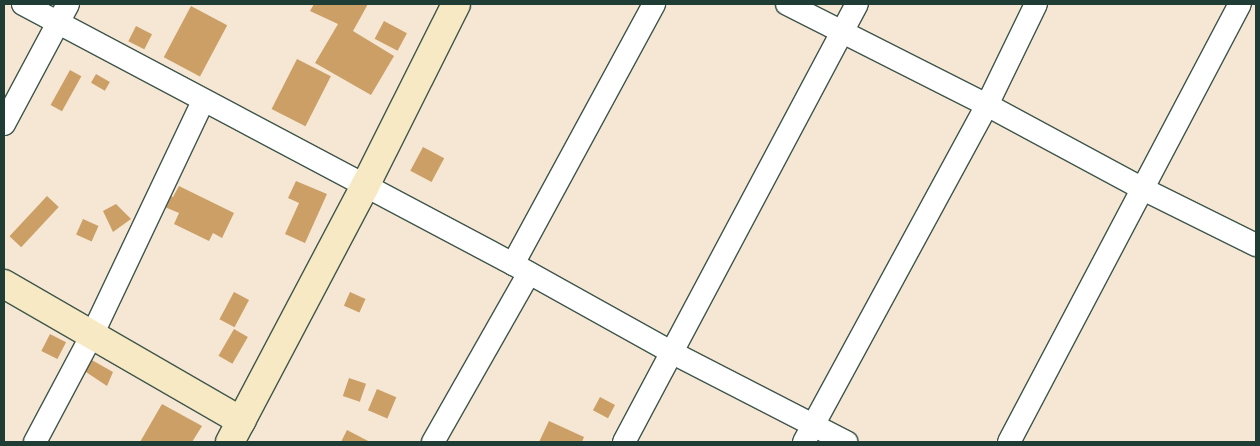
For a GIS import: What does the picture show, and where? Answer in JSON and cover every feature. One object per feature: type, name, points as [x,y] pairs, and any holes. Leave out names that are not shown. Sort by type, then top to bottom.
[{"type":"street","points":[[23,4],[521,269],[673,353],[808,433],[846,442]]},
{"type":"street","points":[[4,124],[68,4]]},
{"type":"street","points":[[4,284],[92,335],[235,432],[365,186],[456,4]]},
{"type":"street","points":[[433,442],[654,4]]},
{"type":"street","points":[[787,4],[988,104],[1143,188],[1256,245]]},
{"type":"street","points":[[624,442],[857,4]]},
{"type":"street","points":[[808,433],[988,104],[1036,4]]},
{"type":"street","points":[[1009,442],[1240,4]]},
{"type":"street","points":[[35,442],[92,335],[204,101]]},
{"type":"building","points":[[314,4],[368,4],[353,31],[394,56],[371,95],[315,63],[338,24],[310,11]]},
{"type":"building","points":[[191,6],[227,25],[200,76],[164,57]]},
{"type":"building","points":[[384,21],[407,33],[398,51],[375,39]]},
{"type":"building","points":[[136,26],[152,34],[144,49],[128,41]]},
{"type":"building","points":[[297,59],[331,76],[305,126],[272,109]]},
{"type":"building","points":[[70,70],[81,76],[62,111],[51,105]]},
{"type":"building","points":[[96,74],[110,82],[105,91],[91,83]]},
{"type":"building","points":[[423,147],[444,158],[432,182],[410,171]]},
{"type":"building","points":[[296,181],[327,194],[305,243],[285,234],[299,203],[288,198]]},
{"type":"building","points":[[179,186],[234,213],[222,238],[213,233],[209,241],[174,224],[179,213],[160,205],[166,194],[173,197]]},
{"type":"building","points":[[47,196],[59,207],[21,247],[9,236]]},
{"type":"building","points":[[116,204],[131,219],[113,232],[103,211]]},
{"type":"building","points":[[83,219],[99,226],[92,241],[76,235]]},
{"type":"building","points":[[234,292],[249,300],[234,327],[219,319]]},
{"type":"building","points":[[350,292],[366,299],[359,313],[344,306]]},
{"type":"building","points":[[234,329],[248,337],[232,364],[218,356]]},
{"type":"building","points":[[50,334],[66,342],[57,359],[41,351]]},
{"type":"building","points":[[90,359],[113,372],[107,386],[83,370]]},
{"type":"building","points":[[349,378],[366,384],[360,402],[343,396]]},
{"type":"building","points":[[377,389],[396,397],[387,418],[368,410]]},
{"type":"building","points":[[600,397],[615,405],[608,418],[593,410]]},
{"type":"building","points":[[162,404],[202,426],[192,442],[140,442]]},
{"type":"building","points":[[549,421],[584,437],[582,442],[539,442]]},
{"type":"building","points":[[347,430],[370,442],[341,442]]}]
